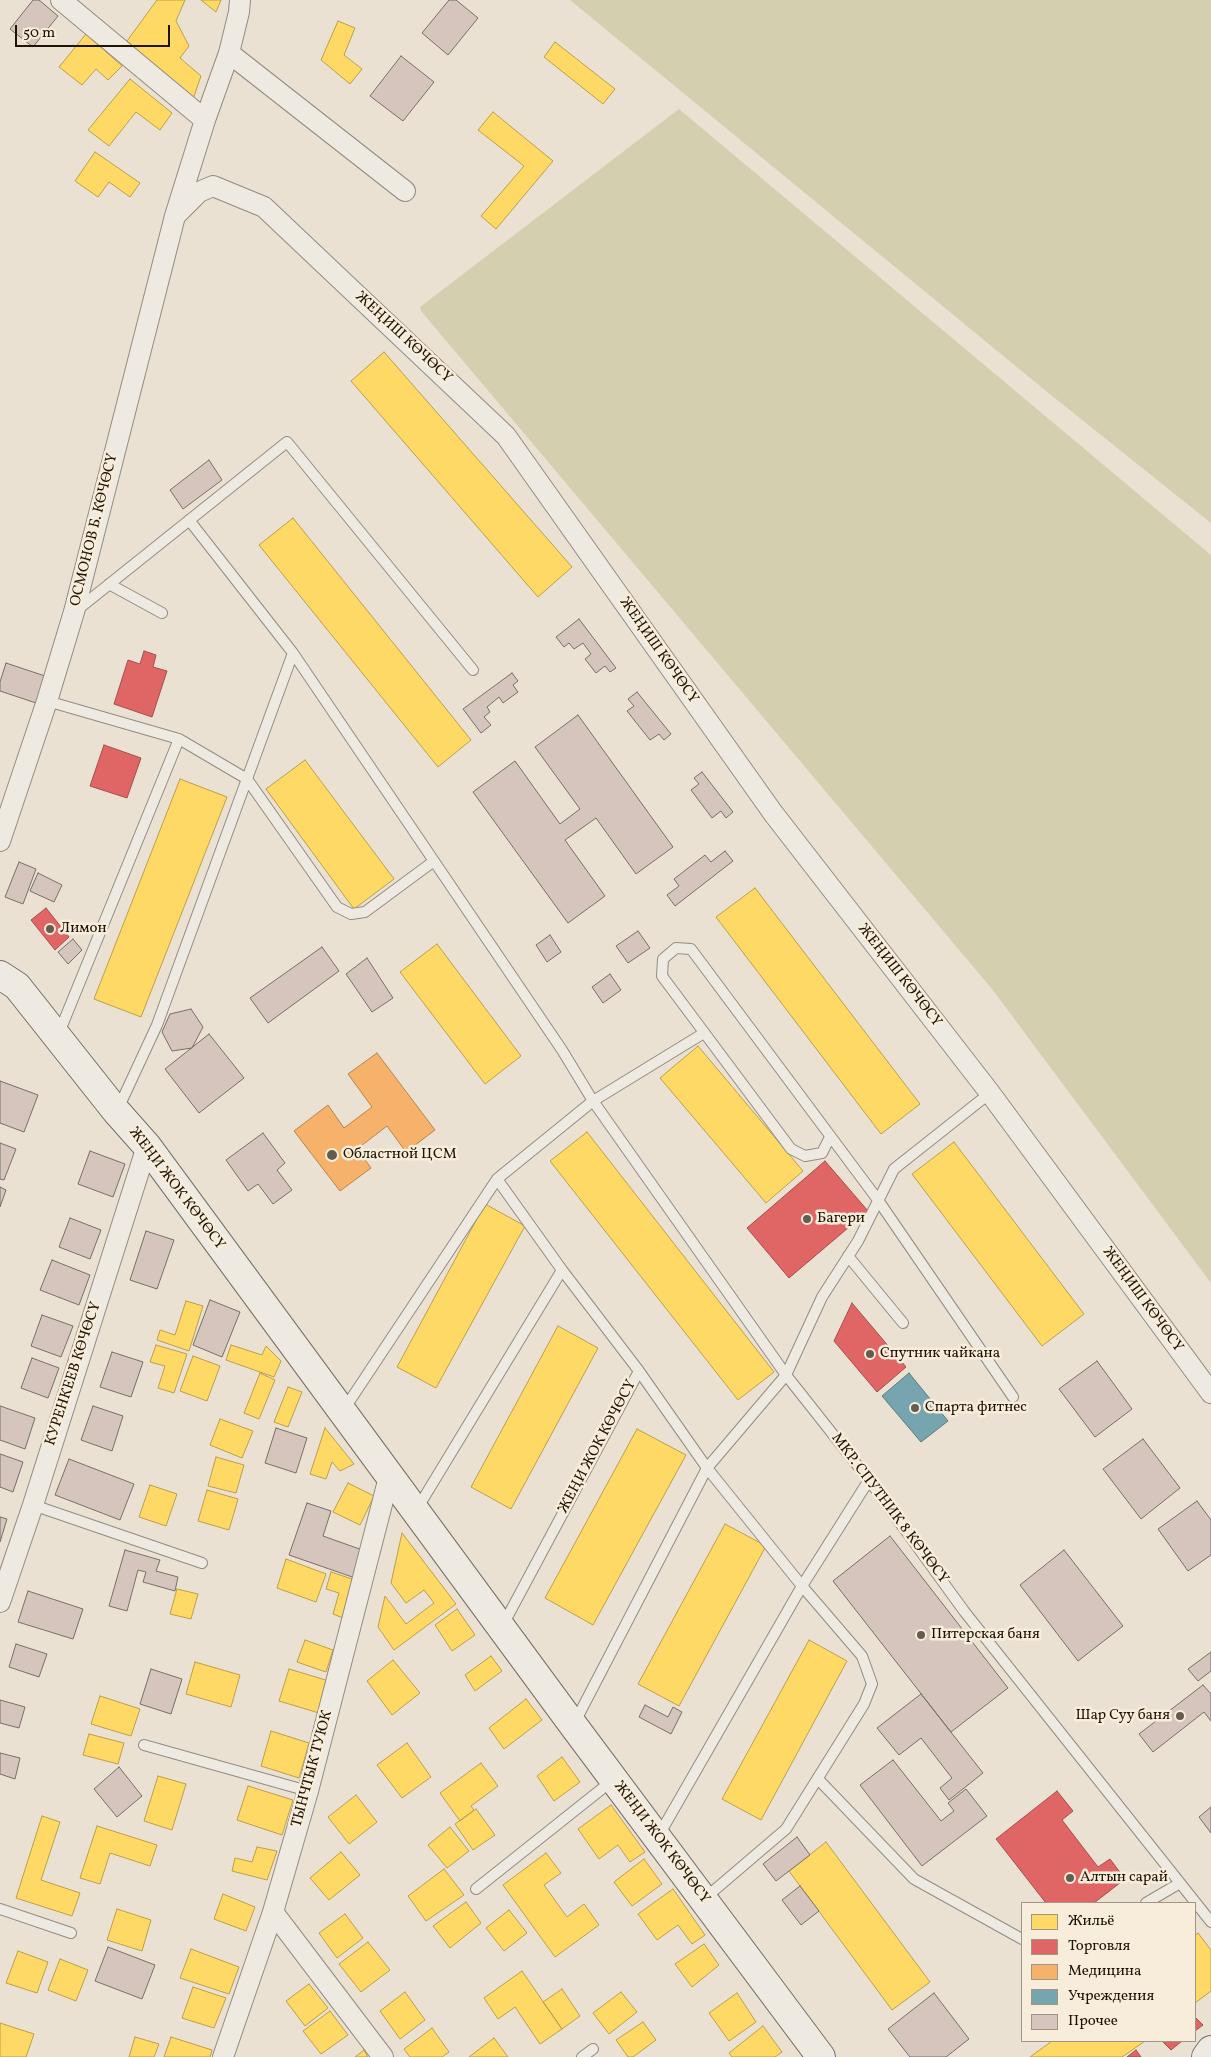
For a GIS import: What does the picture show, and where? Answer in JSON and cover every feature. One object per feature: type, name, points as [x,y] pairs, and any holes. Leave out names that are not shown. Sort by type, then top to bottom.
[{"type":"main road","name":"ЖЕҢИ ЖОК КӨЧӨСҮ","points":[[0,975],[17,986],[116,1111],[147,1146],[389,1477],[822,2057]]},
{"type":"main road","points":[[1206,2057],[1211,2050]]},
{"type":"street","points":[[61,0],[205,120]]},
{"type":"street","points":[[175,216],[205,120],[229,53],[240,0]]},
{"type":"street","points":[[229,53],[405,191]]},
{"type":"street","name":"ЖЕҢИШ КӨЧӨСҮ","points":[[175,216],[199,192],[213,186],[264,207],[506,436],[773,813],[990,1093],[1211,1393]]},
{"type":"street","name":"ОСМОНОВ Б. КӨЧӨСҮ","points":[[0,840],[47,701],[74,612],[175,216]]},
{"type":"street","name":"КУРЕНКЕЕВ КӨЧӨСҮ","points":[[0,1602],[33,1505],[147,1146]]},
{"type":"street","name":"ТЫНЧТЫК ТУЮК","points":[[223,2057],[273,1912],[308,1791],[389,1477]]},
{"type":"street","points":[[273,1912],[383,2057]]},
{"type":"lane","points":[[74,612],[287,442],[473,670]]},
{"type":"lane","name":"МКР. СПУТНИК 8 КӨЧӨСҮ","points":[[189,520],[292,653],[562,1050],[592,1101],[786,1375],[869,1480],[964,1611],[1195,1902]]},
{"type":"lane","points":[[109,584],[162,613]]},
{"type":"lane","points":[[116,1111],[157,1025],[292,653]]},
{"type":"lane","points":[[47,701],[179,739],[247,779],[337,907],[351,914],[366,912],[434,862]]},
{"type":"lane","points":[[57,1036],[179,739]]},
{"type":"lane","points":[[830,1137],[822,1152],[805,1156],[791,1149],[662,976],[663,959],[676,948],[691,949],[878,1200],[1013,1397]]},
{"type":"lane","points":[[342,1412],[497,1179],[592,1101],[704,1033]]},
{"type":"lane","points":[[573,1725],[707,1468],[786,1375],[822,1297],[848,1256],[894,1169],[990,1093]]},
{"type":"lane","points":[[497,1179],[707,1468],[802,1586],[862,1656],[872,1684],[864,1704],[786,1830],[703,1899]]},
{"type":"lane","points":[[848,1256],[903,1323]]},
{"type":"lane","points":[[415,1512],[562,1270]]},
{"type":"lane","name":"ЖЕҢИ ЖОК КӨЧӨСҮ","points":[[501,1628],[638,1372]]},
{"type":"lane","points":[[657,1838],[802,1586],[869,1480]]},
{"type":"lane","points":[[33,1505],[202,1563]]},
{"type":"lane","points":[[144,1745],[308,1791]]},
{"type":"lane","points":[[818,1779],[914,1879],[1021,1938]]},
{"type":"lane","points":[[476,1889],[614,1780]]},
{"type":"lane","points":[[1148,1902],[1180,1883]]},
{"type":"lane","name":"МКР. СПУТНИК 8 КӨЧӨСҮ","points":[[1196,1903],[1211,1922]]},
{"type":"lane","points":[[0,1909],[71,1933]]},
{"type":"lane","points":[[582,2057],[593,2049]]},
{"type":"shaded area","points":[[570,0],[1211,0],[1211,523],[1046,391]]},
{"type":"shaded area","points":[[679,109],[1211,555],[1211,1283],[992,989],[421,311],[420,307]]},
{"type":"building: Жильё","points":[[157,0],[185,0],[176,21],[189,46],[180,58],[201,76],[193,99],[127,41]]},
{"type":"building: Жильё","points":[[201,0],[221,0],[216,12]]},
{"type":"building: Жильё","points":[[338,21],[355,28],[344,55],[362,69],[350,84],[321,60]]},
{"type":"building: Жильё","points":[[86,34],[122,66],[108,80],[96,69],[82,85],[59,67]]},
{"type":"building: Жильё","points":[[555,42],[615,89],[603,104],[544,57]]},
{"type":"building: Жильё","points":[[130,79],[172,113],[160,130],[136,112],[109,146],[88,130]]},
{"type":"building: Жильё","points":[[493,112],[553,161],[496,229],[481,216],[524,166],[478,130]]},
{"type":"building: Жильё","points":[[95,152],[140,183],[130,197],[109,182],[98,197],[75,181]]},
{"type":"building: Жильё","points":[[384,352],[572,567],[538,597],[351,381]]},
{"type":"building: Жильё","points":[[293,518],[471,740],[438,767],[259,545]]},
{"type":"building: Жильё","points":[[305,760],[394,879],[354,909],[266,789]]},
{"type":"building: Жильё","points":[[180,779],[227,797],[141,1017],[94,999]]},
{"type":"building: Жильё","points":[[755,888],[920,1104],[881,1134],[716,917]]},
{"type":"building: Жильё","points":[[437,944],[521,1056],[485,1084],[400,972]]},
{"type":"building: Жильё","points":[[698,1046],[803,1171],[766,1203],[660,1078]]},
{"type":"building: Жильё","points":[[587,1132],[774,1372],[738,1400],[550,1161]]},
{"type":"building: Жильё","points":[[954,1142],[1084,1314],[1042,1346],[912,1174]]},
{"type":"building: Жильё","points":[[485,1204],[525,1226],[436,1388],[397,1367]]},
{"type":"building: Жильё","points":[[186,1301],[203,1306],[189,1351],[157,1340],[160,1330],[175,1335]]},
{"type":"building: Жильё","points":[[558,1326],[598,1348],[511,1509],[471,1487]]},
{"type":"building: Жильё","points":[[156,1345],[187,1354],[174,1393],[158,1388],[165,1366],[150,1362]]},
{"type":"building: Жильё","points":[[231,1345],[262,1355],[266,1346],[281,1361],[274,1377],[226,1360]]},
{"type":"building: Жильё","points":[[193,1356],[220,1366],[207,1401],[180,1391]]},
{"type":"building: Жильё","points":[[260,1373],[275,1380],[259,1419],[244,1413]]},
{"type":"building: Жильё","points":[[288,1387],[302,1392],[288,1427],[274,1422]]},
{"type":"building: Жильё","points":[[220,1419],[253,1431],[242,1458],[210,1445]]},
{"type":"building: Жильё","points":[[325,1428],[354,1464],[340,1471],[332,1462],[326,1479],[310,1474]]},
{"type":"building: Жильё","points":[[637,1429],[686,1455],[593,1625],[545,1598]]},
{"type":"building: Жильё","points":[[216,1457],[244,1465],[236,1493],[208,1486]]},
{"type":"building: Жильё","points":[[348,1483],[374,1496],[360,1525],[333,1512]]},
{"type":"building: Жильё","points":[[150,1485],[177,1494],[166,1526],[139,1517]]},
{"type":"building: Жильё","points":[[207,1490],[238,1499],[229,1530],[198,1521]]},
{"type":"building: Жильё","points":[[725,1524],[766,1546],[679,1706],[638,1684]]},
{"type":"building: Жильё","points":[[402,1533],[456,1604],[394,1650],[378,1627],[385,1596],[406,1624],[434,1603],[424,1590],[406,1603],[391,1583]]},
{"type":"building: Жильё","points":[[286,1559],[326,1574],[316,1602],[277,1588]]},
{"type":"building: Жильё","points":[[331,1572],[358,1581],[348,1620],[333,1614],[339,1593],[326,1589]]},
{"type":"building: Жильё","points":[[177,1589],[198,1594],[191,1619],[170,1614]]},
{"type":"building: Жильё","points":[[457,1609],[475,1635],[452,1651],[435,1625]]},
{"type":"building: Жильё","points":[[305,1640],[333,1650],[326,1672],[297,1662]]},
{"type":"building: Жильё","points":[[809,1640],[847,1661],[761,1820],[722,1799]]},
{"type":"building: Жильё","points":[[491,1656],[502,1671],[475,1691],[465,1675]]},
{"type":"building: Жильё","points":[[393,1660],[420,1693],[392,1715],[367,1681]]},
{"type":"building: Жильё","points":[[195,1662],[240,1675],[231,1707],[186,1694]]},
{"type":"building: Жильё","points":[[289,1669],[329,1681],[319,1713],[279,1701]]},
{"type":"building: Жильё","points":[[100,1696],[140,1709],[131,1736],[91,1724]]},
{"type":"building: Жильё","points":[[526,1699],[542,1720],[504,1749],[489,1728]]},
{"type":"building: Жильё","points":[[271,1731],[309,1743],[299,1778],[261,1766]]},
{"type":"building: Жильё","points":[[89,1734],[124,1743],[118,1764],[83,1755]]},
{"type":"building: Жильё","points":[[407,1743],[431,1777],[402,1798],[377,1765]]},
{"type":"building: Жильё","points":[[562,1757],[580,1782],[554,1801],[537,1776]]},
{"type":"building: Жильё","points":[[481,1763],[498,1786],[471,1806],[474,1810],[460,1821],[440,1793]]},
{"type":"building: Жильё","points":[[158,1776],[186,1784],[172,1830],[144,1821]]},
{"type":"building: Жильё","points":[[248,1786],[293,1800],[282,1835],[237,1820]]},
{"type":"building: Жильё","points":[[356,1795],[377,1822],[349,1844],[328,1817]]},
{"type":"building: Жильё","points":[[611,1805],[645,1852],[630,1862],[618,1845],[599,1859],[578,1829]]},
{"type":"building: Жильё","points":[[476,1809],[495,1835],[473,1850],[455,1824]]},
{"type":"building: Жильё","points":[[42,1816],[60,1822],[41,1880],[80,1893],[72,1916],[16,1898]]},
{"type":"building: Жильё","points":[[97,1826],[157,1845],[150,1866],[110,1853],[100,1884],[80,1878]]},
{"type":"building: Жильё","points":[[450,1827],[469,1851],[447,1868],[428,1845]]},
{"type":"building: Жильё","points":[[826,1842],[930,1982],[892,2010],[789,1871]]},
{"type":"building: Жильё","points":[[257,1847],[277,1851],[267,1880],[232,1871],[235,1858],[252,1862]]},
{"type":"building: Жильё","points":[[341,1852],[360,1875],[329,1900],[310,1878]]},
{"type":"building: Жильё","points":[[546,1853],[561,1873],[544,1885],[567,1917],[584,1904],[599,1925],[555,1957],[503,1885]]},
{"type":"building: Жильё","points":[[644,1859],[662,1884],[632,1906],[614,1882]]},
{"type":"building: Жильё","points":[[444,1869],[464,1895],[426,1921],[408,1896]]},
{"type":"building: Жильё","points":[[673,1889],[705,1935],[692,1944],[678,1925],[657,1940],[638,1914]]},
{"type":"building: Жильё","points":[[223,1894],[255,1907],[246,1931],[214,1919]]},
{"type":"building: Жильё","points":[[466,1902],[481,1923],[450,1948],[433,1926]]},
{"type":"building: Жильё","points":[[117,1909],[151,1920],[142,1951],[107,1940]]},
{"type":"building: Жильё","points":[[509,1910],[527,1933],[504,1951],[486,1928]]},
{"type":"building: Жильё","points":[[345,1914],[363,1938],[337,1958],[319,1933]]},
{"type":"building: Жильё","points":[[1198,1933],[1211,1950],[1211,1991],[1196,2002],[1196,1935]]},
{"type":"building: Жильё","points":[[368,1942],[390,1970],[361,1992],[339,1964]]},
{"type":"building: Жильё","points":[[704,1944],[719,1965],[692,1987],[675,1964]]},
{"type":"building: Жильё","points":[[191,1949],[239,1967],[229,1994],[180,1978]]},
{"type":"building: Жильё","points":[[18,1951],[48,1962],[37,1993],[6,1983]]},
{"type":"building: Жильё","points":[[60,1959],[88,1970],[76,2001],[48,1990]]},
{"type":"building: Жильё","points":[[522,1971],[562,2029],[540,2044],[515,2007],[498,2019],[484,1998]]},
{"type":"building: Жильё","points":[[309,1984],[328,2008],[305,2026],[286,2001]]},
{"type":"building: Жильё","points":[[193,1987],[226,1998],[214,2028],[182,2018]]},
{"type":"building: Жильё","points":[[562,1989],[580,2016],[562,2029],[543,2002]]},
{"type":"building: Жильё","points":[[405,1992],[425,2020],[400,2039],[380,2011]]},
{"type":"building: Жильё","points":[[621,1992],[637,2012],[609,2034],[593,2013]]},
{"type":"building: Жильё","points":[[737,1993],[756,2022],[729,2041],[709,2013]]},
{"type":"building: Жильё","points":[[330,2011],[348,2035],[321,2054],[303,2031]]},
{"type":"building: Жильё","points":[[643,2022],[656,2040],[633,2057],[628,2057],[616,2040]]},
{"type":"building: Жильё","points":[[0,2023],[34,2034],[26,2057],[0,2057]]},
{"type":"building: Жильё","points":[[763,2026],[782,2052],[775,2057],[732,2057],[729,2053]]},
{"type":"building: Жильё","points":[[432,2028],[449,2052],[442,2057],[410,2057],[404,2049]]},
{"type":"building: Жильё","points":[[135,2037],[159,2044],[154,2057],[129,2057]]},
{"type":"building: Жильё","points":[[171,2037],[212,2050],[210,2057],[164,2057]]},
{"type":"building: Жильё","points":[[494,2038],[508,2057],[469,2057]]},
{"type":"building: Жильё","points":[[1051,2042],[1144,2042],[1122,2057],[1030,2057]]},
{"type":"building: Жильё","points":[[364,2050],[368,2057],[355,2057]]},
{"type":"building: Торговля","points":[[144,651],[156,655],[153,667],[167,671],[152,717],[114,704],[128,660],[140,664]]},
{"type":"building: Торговля","points":[[104,745],[141,758],[127,798],[90,786]]},
{"type":"building: Торговля","name":"Лимон","points":[[46,908],[69,937],[55,950],[31,920]]},
{"type":"building: Торговля","name":"Багери","points":[[825,1161],[868,1211],[789,1278],[747,1228]]},
{"type":"building: Торговля","name":"Спутник чайкана","points":[[852,1303],[906,1367],[877,1392],[834,1341]]},
{"type":"building: Торговля","points":[[1057,1791],[1073,1811],[1062,1820],[1098,1867],[1110,1859],[1125,1879],[1095,1902],[1045,1902],[996,1839]]},
{"type":"building: Торговля","points":[[1196,2018],[1203,2025],[1196,2030]]},
{"type":"building: Торговля","points":[[1163,2042],[1181,2042],[1171,2050]]},
{"type":"building: Торговля","points":[[1136,2050],[1141,2057],[1127,2057]]},
{"type":"building: Медицина","points":[[377,1053],[435,1130],[406,1152],[387,1126],[357,1149],[371,1168],[340,1191],[294,1131],[328,1105],[344,1128],[372,1107],[348,1074]]},
{"type":"building: Учреждения","name":"Спарта фитнес","points":[[909,1373],[948,1421],[921,1442],[882,1396]]},
{"type":"building: Прочее","points":[[33,0],[39,0],[58,16],[33,47],[10,29]]},
{"type":"building: Прочее","points":[[449,0],[456,0],[478,18],[448,55],[422,33]]},
{"type":"building: Прочее","points":[[401,56],[434,82],[403,121],[370,96]]},
{"type":"building: Прочее","points":[[209,460],[222,480],[183,509],[170,490]]},
{"type":"building: Прочее","points":[[579,619],[616,668],[610,672],[605,666],[596,673],[585,659],[591,654],[583,643],[574,649],[569,643],[564,647],[556,637]]},
{"type":"building: Прочее","points":[[6,663],[48,677],[39,704],[0,691],[0,682]]},
{"type":"building: Прочее","points":[[512,673],[518,681],[513,685],[518,692],[503,703],[499,697],[487,707],[490,712],[484,717],[491,725],[481,733],[463,709]]},
{"type":"building: Прочее","points":[[637,692],[671,734],[664,740],[659,734],[650,740],[627,711],[634,706],[628,699]]},
{"type":"building: Прочее","points":[[578,715],[673,847],[636,874],[596,818],[565,840],[605,896],[568,923],[473,792],[515,761],[560,824],[580,809],[535,747]]},
{"type":"building: Прочее","points":[[702,772],[733,812],[726,818],[721,811],[712,818],[691,790],[699,784],[694,778]]},
{"type":"building: Прочее","points":[[725,851],[733,861],[675,906],[667,895],[679,886],[674,879],[705,855],[711,862]]},
{"type":"building: Прочее","points":[[19,862],[36,869],[23,904],[5,897]]},
{"type":"building: Прочее","points":[[38,873],[62,885],[54,902],[30,891]]},
{"type":"building: Прочее","points":[[638,931],[650,948],[628,963],[616,946]]},
{"type":"building: Прочее","points":[[550,935],[561,952],[547,962],[536,945]]},
{"type":"building: Прочее","points":[[73,939],[82,950],[68,964],[58,952]]},
{"type":"building: Прочее","points":[[322,947],[339,971],[268,1023],[250,998]]},
{"type":"building: Прочее","points":[[367,958],[393,998],[372,1012],[346,974]]},
{"type":"building: Прочее","points":[[610,974],[621,990],[603,1003],[592,987]]},
{"type":"building: Прочее","points":[[191,1009],[203,1027],[192,1048],[172,1051],[162,1032],[170,1014]]},
{"type":"building: Прочее","points":[[209,1034],[244,1078],[199,1113],[165,1069]]},
{"type":"building: Прочее","points":[[0,1081],[38,1095],[24,1132],[0,1123]]},
{"type":"building: Прочее","points":[[263,1133],[285,1163],[277,1170],[292,1190],[273,1204],[258,1184],[248,1191],[226,1160]]},
{"type":"building: Прочее","points":[[0,1143],[16,1149],[4,1180],[0,1179]]},
{"type":"building: Прочее","points":[[90,1151],[125,1164],[113,1197],[78,1184]]},
{"type":"building: Прочее","points":[[0,1187],[6,1190],[0,1207]]},
{"type":"building: Прочее","points":[[70,1218],[101,1230],[90,1259],[59,1247]]},
{"type":"building: Прочее","points":[[146,1231],[174,1240],[157,1289],[130,1280]]},
{"type":"building: Прочее","points":[[52,1260],[90,1275],[79,1305],[40,1290]]},
{"type":"building: Прочее","points":[[210,1300],[240,1312],[222,1357],[193,1345]]},
{"type":"building: Прочее","points":[[42,1315],[73,1326],[61,1357],[31,1346]]},
{"type":"building: Прочее","points":[[112,1352],[143,1362],[131,1397],[100,1387]]},
{"type":"building: Прочее","points":[[32,1358],[59,1368],[48,1398],[21,1388]]},
{"type":"building: Прочее","points":[[1097,1361],[1132,1409],[1095,1437],[1059,1389]]},
{"type":"building: Прочее","points":[[0,1406],[35,1418],[25,1449],[0,1440]]},
{"type":"building: Прочее","points":[[93,1406],[123,1416],[112,1451],[81,1440]]},
{"type":"building: Прочее","points":[[276,1428],[307,1438],[296,1473],[265,1463]]},
{"type":"building: Прочее","points":[[1143,1439],[1180,1488],[1141,1519],[1103,1469]]},
{"type":"building: Прочее","points":[[0,1454],[23,1462],[13,1492],[0,1487]]},
{"type":"building: Прочее","points":[[69,1459],[134,1484],[120,1520],[55,1495]]},
{"type":"building: Прочее","points":[[1197,1501],[1211,1520],[1211,1555],[1188,1571],[1158,1529]]},
{"type":"building: Прочее","points":[[307,1503],[331,1511],[323,1536],[368,1552],[358,1579],[289,1555]]},
{"type":"building: Прочее","points":[[0,1517],[7,1519],[0,1542]]},
{"type":"building: Прочее","name":"Питерская баня","points":[[890,1536],[1008,1688],[951,1732],[833,1581]]},
{"type":"building: Прочее","points":[[125,1550],[160,1560],[156,1571],[178,1577],[175,1591],[143,1582],[146,1572],[138,1570],[127,1611],[109,1606]]},
{"type":"building: Прочее","points":[[1064,1550],[1123,1626],[1078,1661],[1020,1585]]},
{"type":"building: Прочее","points":[[28,1591],[83,1609],[73,1639],[18,1622]]},
{"type":"building: Прочее","points":[[16,1644],[47,1654],[39,1677],[9,1667]]},
{"type":"building: Прочее","points":[[1211,1652],[1211,1671],[1198,1681],[1188,1669]]},
{"type":"building: Прочее","points":[[151,1669],[182,1679],[171,1714],[140,1704]]},
{"type":"building: Прочее","name":"Шар Суу баня","points":[[1203,1685],[1211,1694],[1211,1721],[1204,1712],[1153,1752],[1139,1734]]},
{"type":"building: Прочее","points":[[921,1694],[983,1773],[949,1800],[940,1788],[952,1778],[921,1738],[899,1755],[877,1728]]},
{"type":"building: Прочее","points":[[0,1700],[25,1707],[19,1728],[0,1723]]},
{"type":"building: Прочее","points":[[645,1705],[668,1717],[673,1707],[682,1712],[671,1734],[639,1717]]},
{"type":"building: Прочее","points":[[0,1753],[20,1758],[15,1779],[0,1774]]},
{"type":"building: Прочее","points":[[893,1760],[941,1821],[954,1811],[948,1803],[966,1789],[987,1816],[922,1866],[860,1785]]},
{"type":"building: Прочее","points":[[119,1767],[142,1796],[117,1817],[94,1789]]},
{"type":"building: Прочее","points":[[1211,1807],[1211,1833],[1199,1817]]},
{"type":"building: Прочее","points":[[797,1837],[810,1855],[776,1881],[763,1864]]},
{"type":"building: Прочее","points":[[800,1886],[819,1911],[801,1925],[782,1900]]},
{"type":"building: Прочее","points":[[108,1947],[155,1965],[142,1999],[95,1981]]},
{"type":"building: Прочее","points":[[934,1993],[969,2039],[946,2057],[910,2057],[888,2029]]},
{"type":"place","name":"Лимон","points":[[50,929]]},
{"type":"place","name":"Областной ЦСМ","points":[[332,1155]]},
{"type":"place","name":"Багери","points":[[807,1219]]},
{"type":"place","name":"Спутник чайкана","points":[[870,1354]]},
{"type":"place","name":"Спарта фитнес","points":[[915,1408]]},
{"type":"place","name":"Питерская баня","points":[[921,1635]]},
{"type":"place","name":"Шар Суу баня","points":[[1180,1716]]},
{"type":"place","name":"Алтын сарай","points":[[1070,1878]]}]
